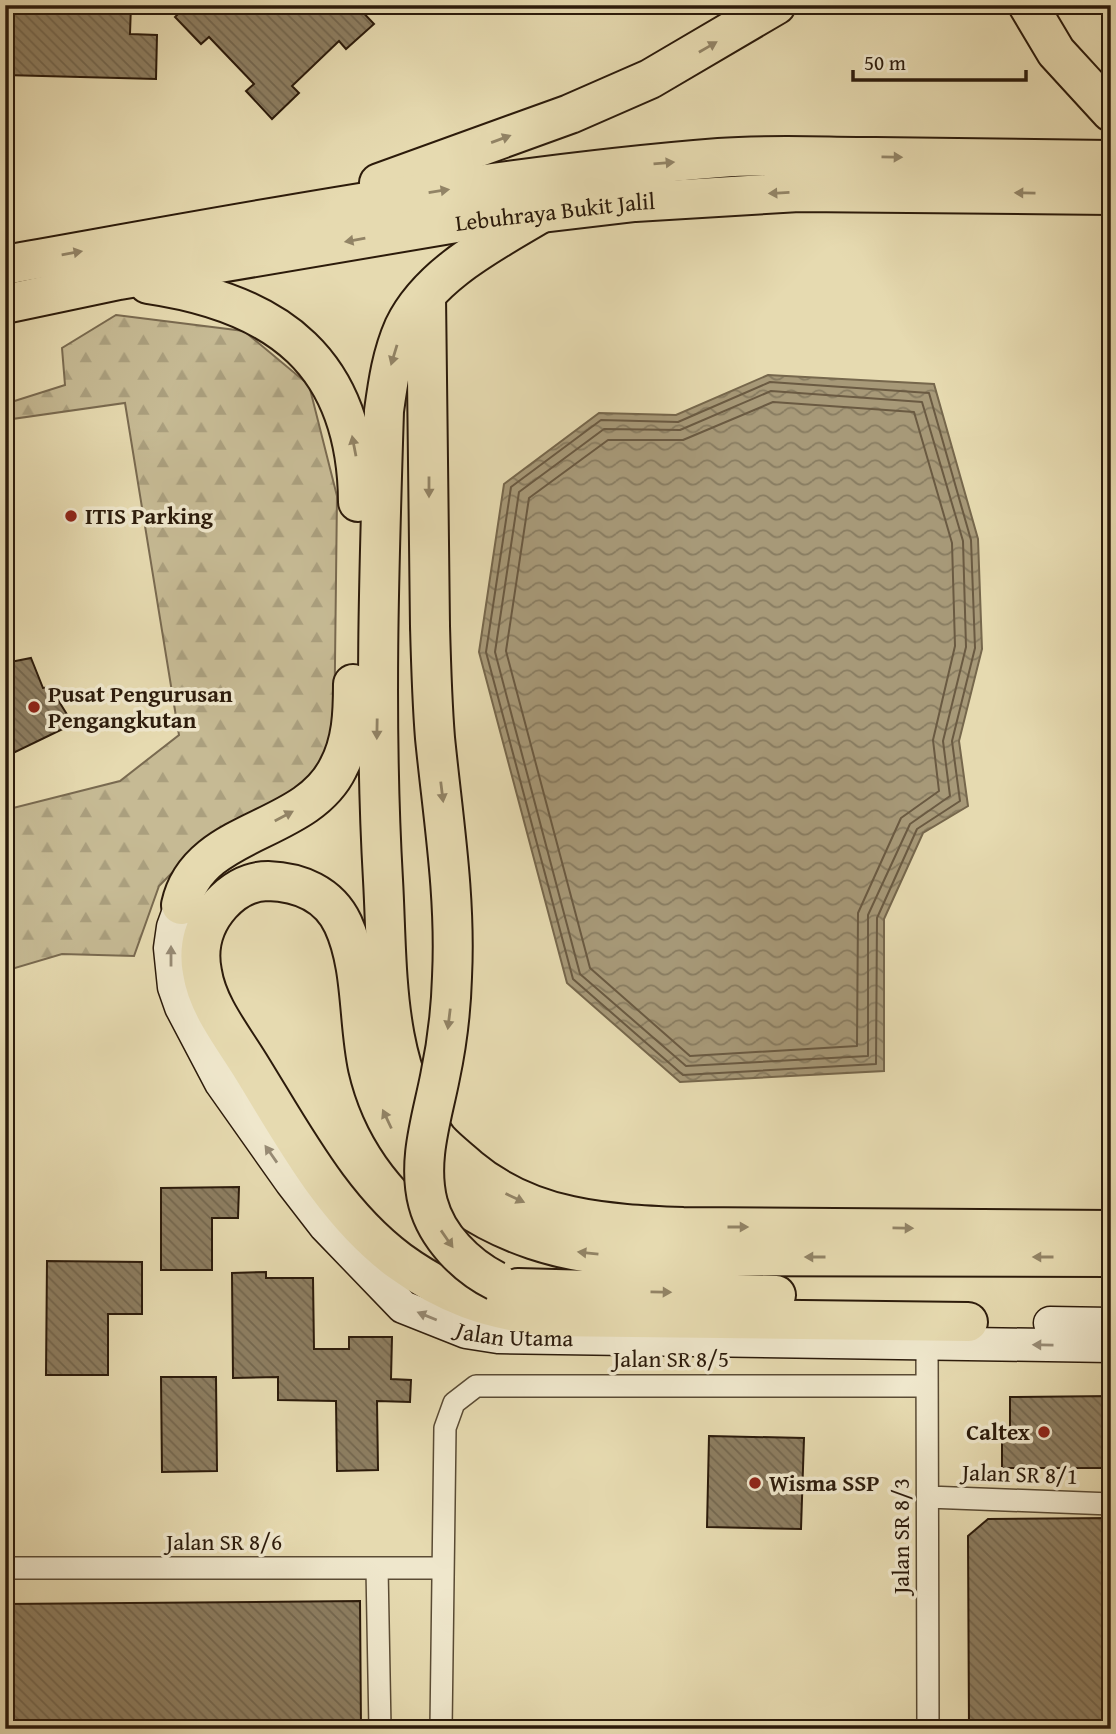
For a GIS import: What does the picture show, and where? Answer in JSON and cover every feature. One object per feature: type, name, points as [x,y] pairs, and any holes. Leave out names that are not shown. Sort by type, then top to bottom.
[{"type":"highway","points":[[299,213],[604,99],[650,79],[776,5]]},
{"type":"highway","points":[[1028,5],[1056,52],[1111,112]]},
{"type":"highway","name":"Lebuhraya Bukit Jalil","points":[[5,265],[299,213],[541,176],[722,158],[1111,160]]},
{"type":"highway","name":"Lebuhraya Bukit Jalil","points":[[5,304],[120,280],[543,212],[635,202],[799,192],[1111,195]]},
{"type":"highway","points":[[543,212],[473,256],[426,296],[406,324],[389,371],[384,411],[377,765],[387,983],[399,1055],[422,1115],[440,1142],[490,1186],[542,1210],[615,1224],[1111,1230]]},
{"type":"highway","points":[[120,280],[172,288],[234,304],[282,329],[325,375],[346,418],[357,455],[352,721],[343,757],[327,785],[303,806],[225,847],[209,859],[184,891],[181,905]]},
{"type":"highway","points":[[426,296],[432,697],[449,845],[453,936],[450,1012],[425,1158],[425,1184],[432,1217],[450,1243],[477,1272],[495,1281],[537,1290],[757,1294],[860,1300],[928,1306],[946,1310],[968,1322]]},
{"type":"highway","points":[[181,905],[204,878],[243,860],[281,857],[314,863],[347,887],[365,911],[387,983]]},
{"type":"highway","points":[[968,1322],[545,1317],[498,1310],[467,1301],[444,1289],[383,1247],[336,1198],[303,1151],[210,999],[201,957],[208,921],[225,899],[256,881],[297,884],[308,888],[331,906],[348,936],[362,1035],[375,1092],[400,1147],[430,1179],[462,1204],[526,1239],[569,1251],[617,1256],[1111,1257]]},
{"type":"street","name":"Jalan Utama","points":[[181,905],[173,927],[170,948],[174,988],[221,1083],[325,1226],[403,1307],[466,1332],[498,1337],[1111,1346]]},
{"type":"street","points":[[968,1322],[1111,1324]]},
{"type":"street","name":"Jalan SR 8/3","points":[[927,1343],[928,1729]]},
{"type":"street","name":"Jalan SR 8/5","points":[[442,1729],[445,1428],[454,1403],[476,1387],[927,1387]]},
{"type":"street","name":"Jalan SR 8/1","points":[[928,1497],[1111,1504]]},
{"type":"street","name":"Jalan SR 8/6","points":[[5,1568],[443,1568]]},
{"type":"street","points":[[377,1568],[380,1729]]},
{"type":"green space","points":[[116,315],[244,331],[309,385],[337,496],[334,747],[297,795],[205,839],[159,886],[134,956],[62,954],[5,971],[5,810],[120,781],[179,735],[125,403],[5,420],[5,404],[65,385],[62,348]]},
{"type":"water","points":[[768,375],[934,384],[978,539],[982,649],[959,741],[968,806],[923,833],[884,919],[884,1071],[680,1082],[567,983],[479,652],[504,484],[599,413],[676,415]]},
{"type":"building","points":[[5,5],[131,5],[130,34],[157,35],[156,79],[5,75]]},
{"type":"building","points":[[187,5],[356,5],[374,24],[346,49],[339,41],[292,86],[299,93],[272,119],[246,91],[254,84],[209,37],[201,44],[175,17]]},
{"type":"building","name":"Pusat Pengurusan Pengangkutan","points":[[31,658],[43,688],[50,687],[73,724],[5,757],[5,663]]},
{"type":"building","points":[[239,1187],[238,1218],[212,1218],[212,1270],[161,1270],[161,1188]]},
{"type":"building","points":[[47,1261],[142,1262],[142,1314],[108,1314],[108,1375],[46,1375]]},
{"type":"building","points":[[266,1272],[266,1278],[313,1278],[314,1349],[349,1349],[349,1337],[392,1337],[391,1379],[411,1380],[410,1402],[377,1401],[378,1470],[337,1471],[336,1401],[278,1400],[278,1377],[233,1378],[232,1273]]},
{"type":"building","points":[[161,1377],[216,1377],[217,1471],[162,1472]]},
{"type":"building","name":"Caltex","points":[[1111,1396],[1111,1468],[1002,1468],[1002,1439],[1010,1439],[1010,1397]]},
{"type":"building","name":"Wisma SSP","points":[[709,1436],[804,1438],[801,1529],[707,1527]]},
{"type":"building","points":[[1111,1518],[1111,1729],[969,1729],[968,1536],[988,1519]]},
{"type":"building","points":[[360,1601],[361,1729],[5,1729],[5,1604]]},
{"type":"place","name":"ITIS Parking","points":[[71,516]]},
{"type":"place","name":"Pusat Pengurusan Pengangkutan","points":[[34,707]]},
{"type":"place","name":"Caltex","points":[[1044,1432]]},
{"type":"place","name":"Wisma SSP","points":[[755,1483]]}]
